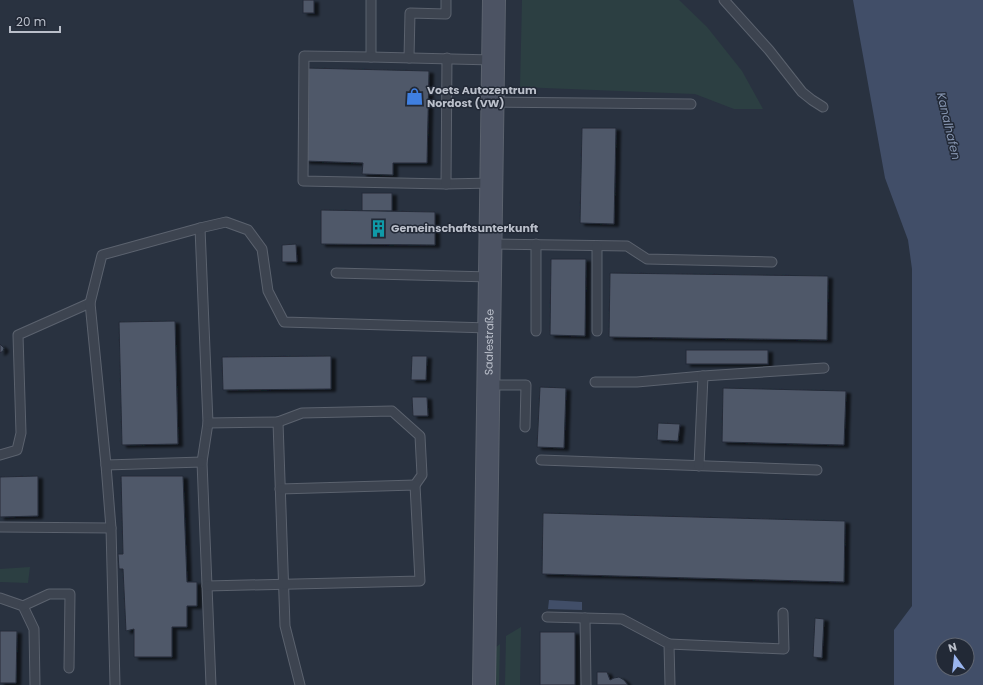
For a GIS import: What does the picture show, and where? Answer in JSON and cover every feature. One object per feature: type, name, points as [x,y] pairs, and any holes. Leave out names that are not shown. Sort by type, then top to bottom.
[{"type":"main road","name":"Saalestraße","points":[[484,685],[494,0]]},
{"type":"lane","points":[[371,0],[371,57]]},
{"type":"lane","points":[[409,58],[410,13],[446,14],[446,0]]},
{"type":"lane","points":[[724,0],[757,36],[802,92],[823,107]]},
{"type":"lane","points":[[492,183],[446,184],[303,181],[304,56],[493,60]]},
{"type":"lane","points":[[446,184],[447,58]]},
{"type":"lane","points":[[493,102],[691,104]]},
{"type":"lane","points":[[114,685],[111,528],[90,303],[102,255],[226,222],[248,230],[262,249],[268,291],[284,322],[489,328]]},
{"type":"lane","points":[[200,228],[208,423],[202,462],[211,685]]},
{"type":"lane","points":[[491,244],[627,246],[647,260],[772,262]]},
{"type":"lane","points":[[536,244],[536,331]]},
{"type":"lane","points":[[597,246],[597,330]]},
{"type":"lane","points":[[336,272],[490,277]]},
{"type":"lane","points":[[0,455],[17,450],[21,433],[18,335],[90,303]]},
{"type":"lane","points":[[595,382],[638,382],[824,368]]},
{"type":"lane","points":[[699,466],[703,376]]},
{"type":"lane","points":[[489,385],[526,385],[525,427]]},
{"type":"lane","points":[[207,586],[420,581],[416,485],[422,475],[420,436],[392,411],[302,413],[278,422],[208,423]]},
{"type":"lane","points":[[278,422],[285,626],[300,685]]},
{"type":"lane","points":[[541,460],[818,470]]},
{"type":"lane","points":[[106,465],[202,462]]},
{"type":"lane","points":[[280,489],[416,485]]},
{"type":"lane","points":[[0,527],[111,528]]},
{"type":"lane","points":[[22,606],[50,594],[70,594],[69,668]]},
{"type":"lane","points":[[0,598],[22,606],[34,629],[35,685]]},
{"type":"lane","points":[[547,617],[622,619],[670,644],[784,649],[783,613]]},
{"type":"lane","points":[[585,618],[586,685]]},
{"type":"lane","points":[[670,644],[670,685]]},
{"type":"shaded area","points":[[522,0],[679,0],[707,27],[742,71],[763,109],[734,109],[695,94],[520,87]]},
{"type":"shaded area","points":[[30,567],[28,583],[0,582],[0,569]]},
{"type":"shaded area","points":[[521,627],[520,685],[505,685],[506,636]]},
{"type":"shaded area","points":[[500,644],[499,685],[494,685],[494,649]]},
{"type":"water","name":"Kanalhafen","points":[[853,0],[983,0],[983,685],[894,685],[894,630],[912,606],[912,269],[908,240],[885,178]]},
{"type":"water","points":[[549,600],[582,602],[582,610],[548,609]]},
{"type":"building","points":[[303,0],[314,0],[314,13],[303,13]]},
{"type":"building","points":[[307,68],[429,71],[427,163],[393,163],[393,175],[362,174],[363,163],[305,161]]},
{"type":"building","points":[[582,128],[616,128],[614,224],[580,223]]},
{"type":"building","points":[[362,193],[392,193],[392,211],[362,211]]},
{"type":"building","name":"Gemeinschaftsunterkunft","points":[[321,210],[435,212],[435,245],[321,244]]},
{"type":"building","points":[[296,244],[297,262],[282,262],[282,245]]},
{"type":"building","points":[[551,259],[586,259],[585,336],[550,335]]},
{"type":"building","points":[[610,273],[828,276],[827,340],[609,337]]},
{"type":"building","points":[[175,321],[178,444],[122,445],[119,322]]},
{"type":"building","points":[[0,344],[4,348],[0,353]]},
{"type":"building","points":[[686,350],[768,350],[768,364],[686,364]]},
{"type":"building","points":[[331,356],[331,389],[223,390],[222,357]]},
{"type":"building","points":[[412,356],[427,356],[426,380],[411,380]]},
{"type":"building","points":[[540,387],[566,388],[564,448],[537,447]]},
{"type":"building","points":[[723,388],[846,391],[844,445],[722,442]]},
{"type":"building","points":[[412,397],[427,397],[428,416],[413,416]]},
{"type":"building","points":[[658,423],[680,424],[678,441],[657,440]]},
{"type":"building","points":[[38,476],[38,516],[0,517],[0,477]]},
{"type":"building","points":[[121,476],[183,476],[187,582],[197,582],[197,606],[187,606],[187,627],[172,627],[172,657],[134,657],[134,629],[126,631],[123,569],[119,569],[118,554],[123,554]]},
{"type":"building","points":[[543,513],[845,521],[844,582],[542,574]]},
{"type":"building","points":[[815,618],[824,619],[822,658],[813,657]]},
{"type":"building","points":[[0,631],[17,631],[16,683],[0,683]]},
{"type":"building","points":[[540,632],[575,632],[575,685],[540,685]]},
{"type":"building","points":[[597,672],[607,672],[610,680],[619,677],[628,685],[597,685]]},
{"type":"place","name":"Voets Autozentrum Nordost (VW)","points":[[414,96]]},
{"type":"place","name":"Gemeinschaftsunterkunft","points":[[378,228]]}]
